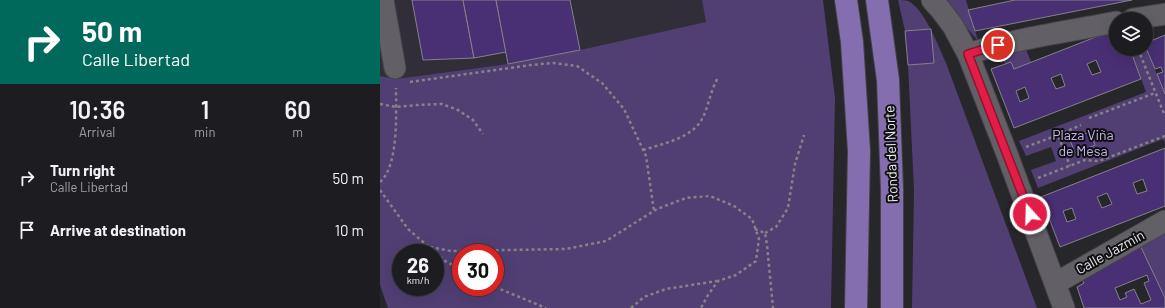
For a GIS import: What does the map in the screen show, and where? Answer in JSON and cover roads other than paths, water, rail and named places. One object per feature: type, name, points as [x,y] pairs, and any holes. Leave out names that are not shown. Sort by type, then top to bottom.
[{"type":"main road","points":[[846,0],[852,42],[859,151],[856,308]]},
{"type":"main road","name":"Ronda del Norte","points":[[877,0],[888,80],[892,190],[892,308]]},
{"type":"street","points":[[383,0],[399,75]]},
{"type":"street","points":[[932,0],[953,26],[968,54],[1019,185],[1064,308]]},
{"type":"street","points":[[1153,16],[1165,14]]},
{"type":"street","points":[[968,54],[986,48],[1109,23]]},
{"type":"street","name":"Calle Jazmín","points":[[1056,283],[1165,221]]},
{"type":"park label","name":"Plaza Viña de Mesa","points":[[1083,144]]}]
